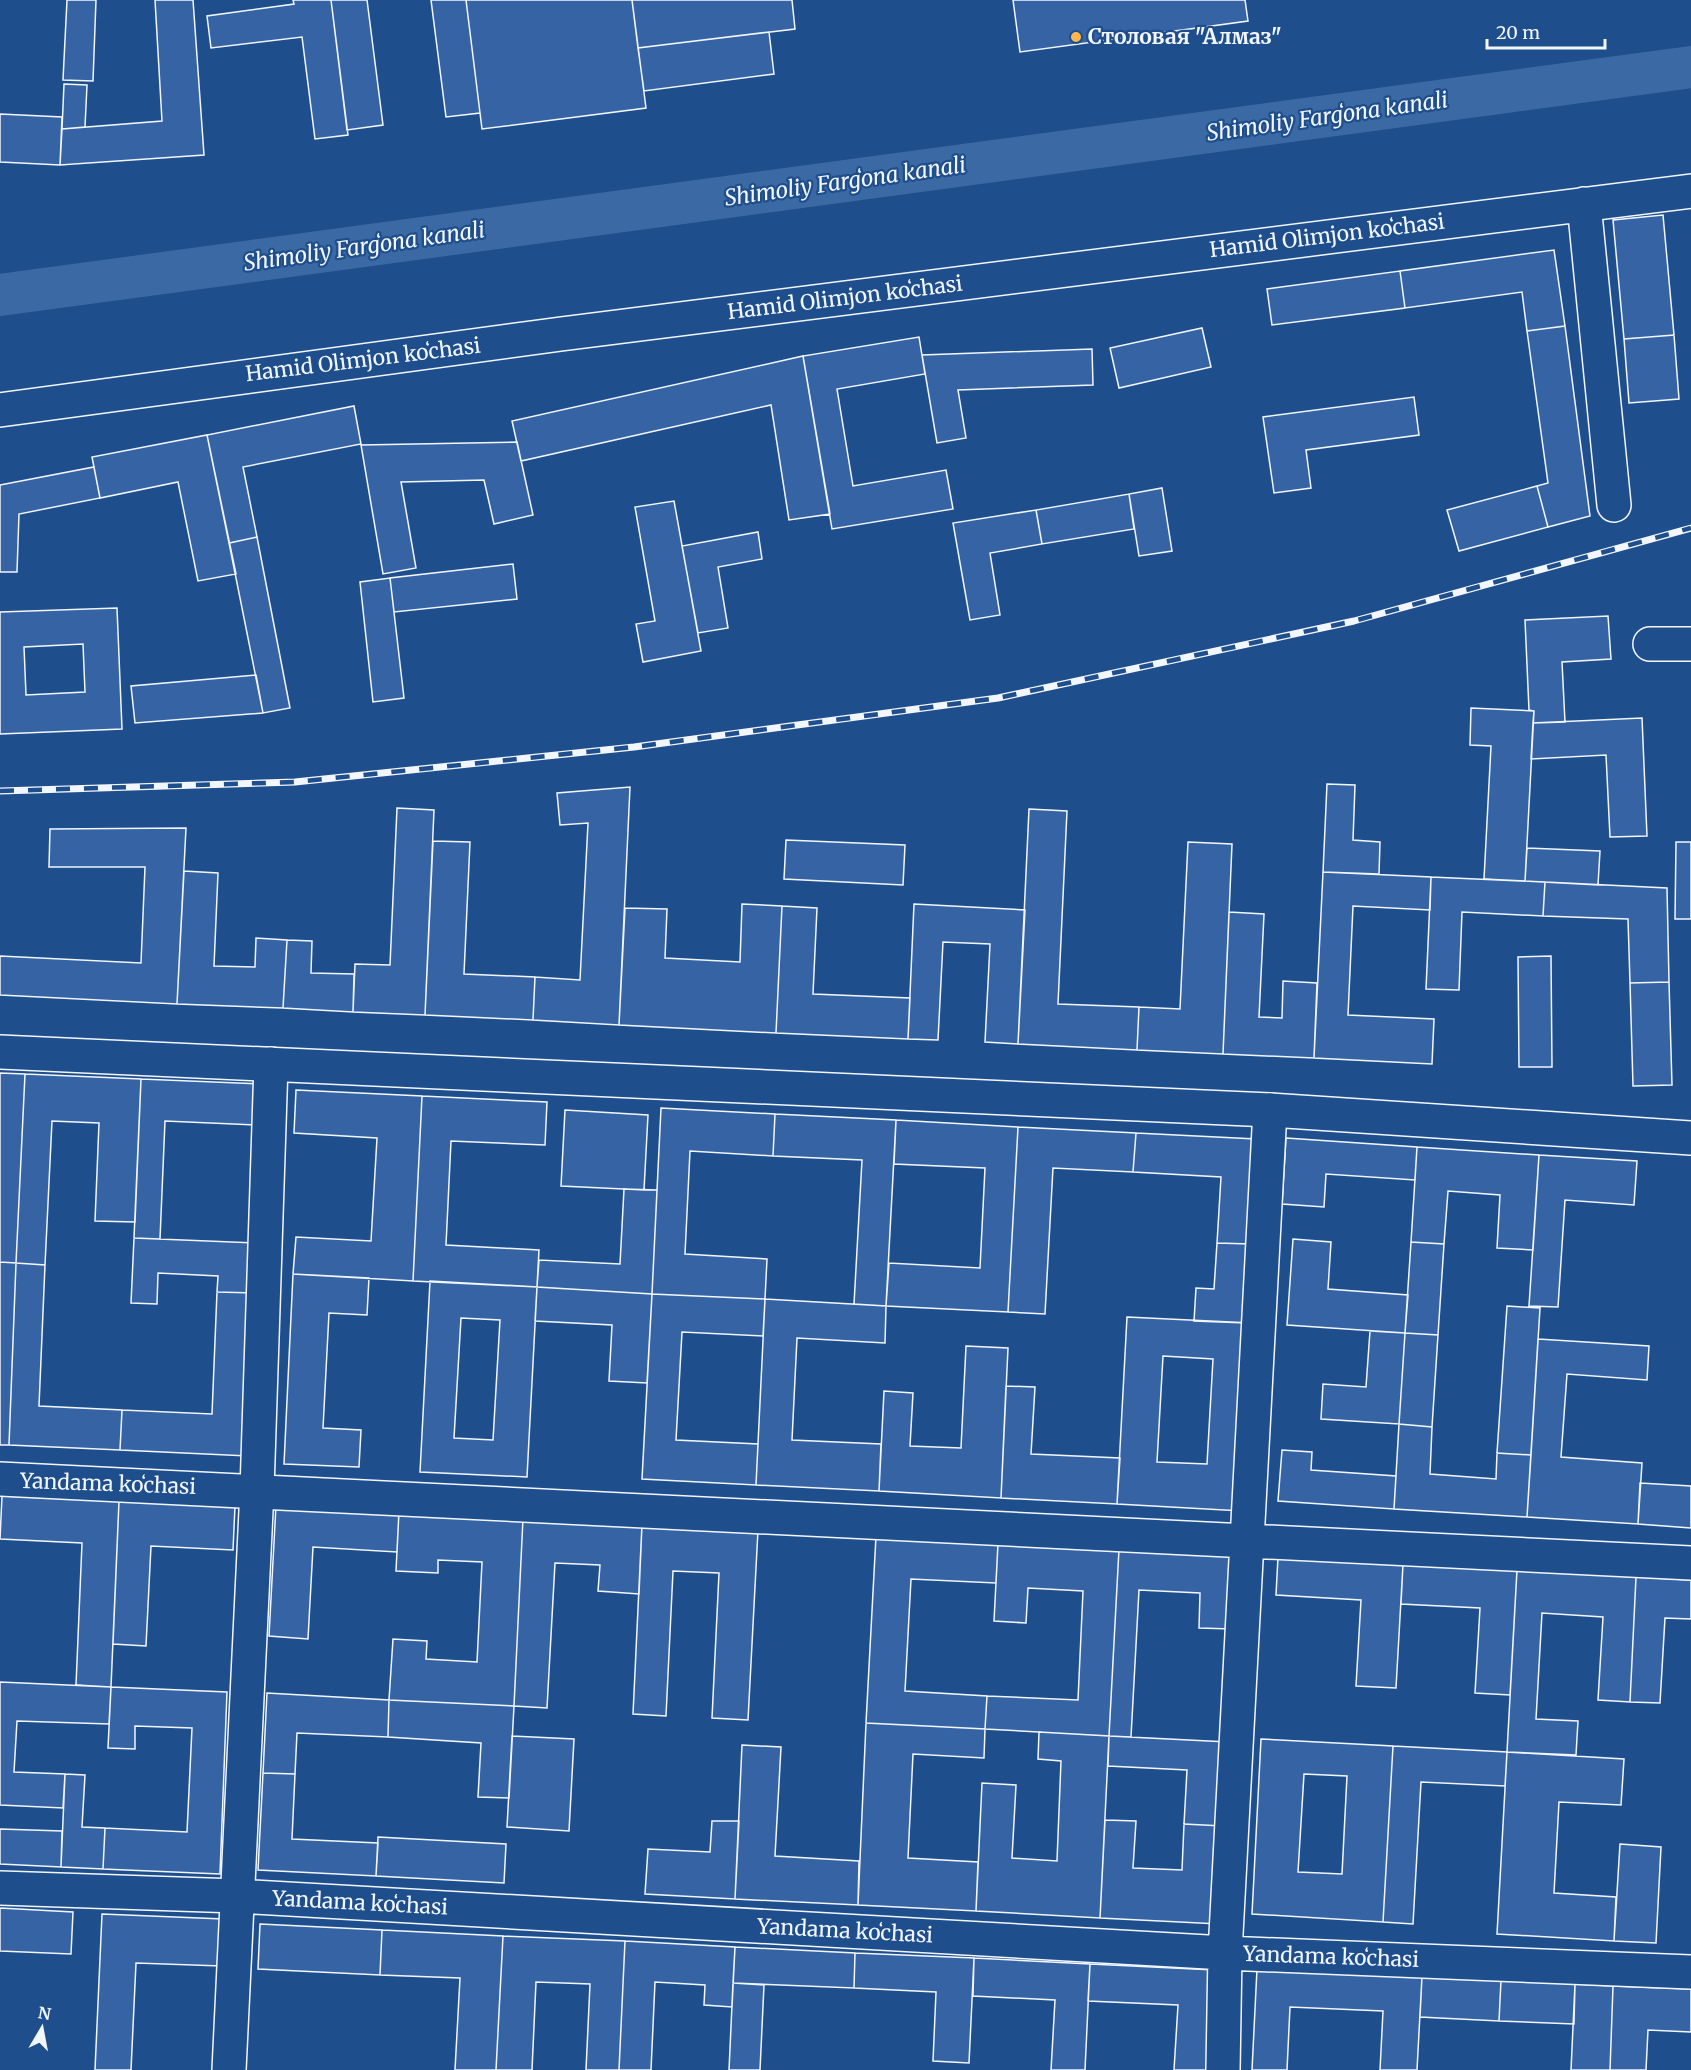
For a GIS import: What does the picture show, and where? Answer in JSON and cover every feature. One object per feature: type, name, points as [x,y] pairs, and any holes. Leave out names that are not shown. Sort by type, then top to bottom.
[{"type":"street","name":"Hamid Olimjon koʻchasi","points":[[0,410],[273,372],[1691,191]]},
{"type":"street","points":[[1584,204],[1614,505]]},
{"type":"street","points":[[1650,644],[1691,644]]},
{"type":"street","points":[[0,1052],[1270,1110],[1687,1134]]},
{"type":"street","points":[[229,2070],[257,1490],[272,1064]]},
{"type":"street","points":[[1223,2070],[1225,1953],[1270,1110]]},
{"type":"street","name":"Yandama koʻchasi","points":[[0,1479],[1691,1563]]},
{"type":"street","name":"Yandama koʻchasi","points":[[0,1888],[237,1896],[1225,1953],[1691,1972]]},
{"type":"building","points":[[67,0],[96,0],[93,81],[63,80]]},
{"type":"building","points":[[155,0],[193,0],[204,155],[60,165],[62,129],[162,121]]},
{"type":"building","points":[[293,0],[331,0],[348,135],[315,139],[302,37],[211,48],[207,16],[294,4]]},
{"type":"building","points":[[331,0],[367,0],[383,125],[347,130]]},
{"type":"building","points":[[431,0],[466,0],[480,113],[446,117]]},
{"type":"building","points":[[466,0],[632,0],[646,108],[482,129]]},
{"type":"building","points":[[632,0],[792,0],[795,29],[638,48]]},
{"type":"building","name":"Столовая \"Алмаз\"","points":[[1013,0],[1245,0],[1248,21],[1020,52]]},
{"type":"building","points":[[769,32],[774,74],[644,91],[638,48]]},
{"type":"building","points":[[64,84],[87,85],[85,127],[62,129]]},
{"type":"building","points":[[0,114],[62,117],[60,165],[0,162]]},
{"type":"building","points":[[1663,215],[1674,335],[1624,339],[1613,220]]},
{"type":"building","points":[[1554,250],[1565,326],[1527,331],[1522,292],[1405,308],[1400,271]]},
{"type":"building","points":[[1400,271],[1405,308],[1272,325],[1267,289]]},
{"type":"building","points":[[1565,326],[1590,516],[1548,527],[1537,486],[1548,483],[1527,331]]},
{"type":"building","points":[[1202,328],[1211,367],[1119,388],[1110,348]]},
{"type":"building","points":[[1674,335],[1679,399],[1629,403],[1624,339]]},
{"type":"building","points":[[919,337],[925,374],[837,389],[853,486],[946,470],[953,509],[832,529],[803,356]]},
{"type":"building","points":[[1092,349],[1093,385],[958,390],[966,438],[937,443],[922,355]]},
{"type":"building","points":[[803,356],[830,514],[789,520],[771,405],[521,461],[512,421]]},
{"type":"building","points":[[1414,397],[1419,435],[1306,450],[1311,488],[1274,493],[1263,417]]},
{"type":"building","points":[[354,406],[361,444],[243,467],[257,537],[229,543],[207,435]]},
{"type":"building","points":[[207,435],[236,574],[198,581],[178,482],[100,498],[92,457]]},
{"type":"building","points":[[517,442],[533,515],[494,524],[484,480],[401,482],[416,568],[383,574],[361,445]]},
{"type":"building","points":[[94,467],[100,498],[19,514],[17,572],[0,572],[0,485]]},
{"type":"building","points":[[1537,486],[1548,527],[1459,551],[1447,510]]},
{"type":"building","points":[[1162,488],[1172,551],[1139,556],[1129,494]]},
{"type":"building","points":[[1129,494],[1134,529],[1042,544],[1036,510]]},
{"type":"building","points":[[674,501],[701,651],[643,662],[636,624],[655,621],[635,507]]},
{"type":"building","points":[[1036,510],[1042,544],[990,553],[1000,615],[970,620],[953,523]]},
{"type":"building","points":[[758,532],[762,559],[718,567],[728,628],[698,633],[682,546]]},
{"type":"building","points":[[257,537],[290,708],[263,713],[229,543]]},
{"type":"building","points":[[513,564],[517,599],[394,612],[390,578]]},
{"type":"building","points":[[390,578],[404,698],[373,702],[360,582]]},
{"type":"building","points":[[117,608],[122,729],[0,734],[0,612]],"holes":[[[83,644],[85,692],[26,695],[24,647]]]},
{"type":"building","points":[[1608,616],[1611,659],[1562,662],[1565,722],[1533,723],[1534,711],[1529,710],[1525,620]]},
{"type":"building","points":[[256,675],[263,713],[135,723],[131,686]]},
{"type":"building","points":[[1471,708],[1534,711],[1525,881],[1484,879],[1491,746],[1470,745]]},
{"type":"building","points":[[1642,718],[1647,836],[1610,837],[1606,755],[1531,759],[1533,723]]},
{"type":"building","points":[[1327,784],[1355,785],[1353,840],[1380,842],[1379,874],[1323,872]]},
{"type":"building","points":[[630,787],[619,1025],[533,1020],[535,977],[580,980],[588,823],[560,825],[557,793]]},
{"type":"building","points":[[397,808],[434,810],[425,1015],[353,1012],[355,964],[390,965]]},
{"type":"building","points":[[1029,809],[1067,811],[1058,1004],[1139,1007],[1137,1050],[1018,1044]]},
{"type":"building","points":[[186,828],[177,1004],[0,995],[0,956],[141,963],[145,867],[49,867],[50,829]]},
{"type":"building","points":[[786,840],[905,845],[903,885],[784,879]]},
{"type":"building","points":[[433,841],[470,842],[464,974],[535,977],[533,1020],[425,1015]]},
{"type":"building","points":[[1188,842],[1232,844],[1223,1054],[1137,1050],[1139,1007],[1180,1009]]},
{"type":"building","points":[[1676,842],[1691,842],[1691,919],[1675,919]]},
{"type":"building","points":[[1527,848],[1600,851],[1598,885],[1525,881]]},
{"type":"building","points":[[184,871],[218,873],[214,966],[255,967],[256,938],[287,940],[283,1008],[177,1004]]},
{"type":"building","points":[[1323,872],[1431,877],[1430,910],[1353,906],[1348,1015],[1434,1019],[1432,1064],[1314,1058]]},
{"type":"building","points":[[1431,877],[1545,882],[1543,916],[1462,912],[1459,990],[1426,989]]},
{"type":"building","points":[[1545,882],[1667,888],[1669,982],[1630,983],[1628,919],[1543,916]]},
{"type":"building","points":[[742,904],[782,906],[776,1033],[619,1025],[625,908],[667,909],[665,958],[740,962]]},
{"type":"building","points":[[914,904],[1025,910],[1018,1044],[985,1042],[990,944],[943,942],[938,1040],[908,1039]]},
{"type":"building","points":[[782,906],[817,908],[813,994],[910,998],[908,1039],[776,1033]]},
{"type":"building","points":[[1229,912],[1264,914],[1259,1017],[1282,1018],[1283,981],[1317,983],[1314,1058],[1223,1054]]},
{"type":"building","points":[[287,940],[312,941],[311,973],[354,974],[353,1012],[283,1008]]},
{"type":"building","points":[[1551,956],[1552,1067],[1519,1067],[1518,957]]},
{"type":"building","points":[[1669,982],[1672,1085],[1633,1086],[1630,983]]},
{"type":"building","points":[[0,1073],[25,1074],[16,1263],[0,1262]]},
{"type":"building","points":[[25,1074],[141,1079],[135,1222],[95,1221],[99,1123],[52,1121],[45,1265],[16,1263]]},
{"type":"building","points":[[141,1079],[260,1084],[258,1125],[165,1121],[160,1239],[134,1238]]},
{"type":"building","points":[[296,1090],[422,1096],[413,1281],[293,1274],[296,1237],[371,1241],[377,1138],[294,1133]]},
{"type":"building","points":[[422,1096],[547,1102],[545,1145],[451,1141],[446,1245],[539,1250],[537,1287],[413,1281]]},
{"type":"building","points":[[661,1108],[775,1114],[773,1156],[690,1151],[685,1254],[767,1259],[765,1299],[652,1294]]},
{"type":"building","points":[[565,1110],[648,1115],[644,1190],[561,1186]]},
{"type":"building","points":[[775,1114],[896,1120],[886,1306],[854,1304],[862,1160],[773,1156]]},
{"type":"building","points":[[896,1120],[1018,1127],[1008,1312],[886,1306],[889,1263],[980,1268],[985,1168],[894,1164]]},
{"type":"building","points":[[1018,1127],[1136,1133],[1133,1172],[1053,1168],[1045,1314],[1008,1312]]},
{"type":"building","points":[[1136,1133],[1256,1139],[1250,1244],[1217,1243],[1221,1177],[1133,1172]]},
{"type":"building","points":[[1286,1138],[1417,1147],[1415,1180],[1326,1174],[1324,1207],[1282,1204]]},
{"type":"building","points":[[1417,1147],[1539,1155],[1533,1250],[1497,1248],[1500,1195],[1448,1191],[1444,1244],[1411,1242]]},
{"type":"building","points":[[1539,1155],[1637,1161],[1634,1205],[1565,1200],[1558,1307],[1529,1306]]},
{"type":"building","points":[[624,1189],[657,1190],[652,1294],[537,1287],[539,1260],[620,1264]]},
{"type":"building","points":[[134,1238],[257,1243],[255,1293],[217,1292],[218,1276],[158,1273],[157,1304],[131,1303]]},
{"type":"building","points":[[1293,1239],[1331,1242],[1328,1289],[1408,1295],[1405,1333],[1287,1325]]},
{"type":"building","points":[[1411,1242],[1444,1244],[1438,1335],[1405,1333]]},
{"type":"building","points":[[1217,1243],[1250,1244],[1246,1323],[1194,1321],[1196,1288],[1214,1289]]},
{"type":"building","points":[[0,1262],[16,1263],[9,1445],[0,1445]]},
{"type":"building","points":[[16,1263],[45,1265],[39,1406],[122,1410],[120,1450],[9,1445]]},
{"type":"building","points":[[293,1274],[369,1278],[367,1315],[329,1313],[323,1428],[361,1430],[359,1467],[284,1464]]},
{"type":"building","points":[[430,1281],[537,1287],[527,1477],[420,1472]],"holes":[[[461,1318],[500,1320],[493,1440],[454,1438]]]},
{"type":"building","points":[[537,1287],[652,1294],[647,1383],[609,1381],[612,1325],[535,1321]]},
{"type":"building","points":[[217,1292],[255,1293],[248,1456],[120,1450],[122,1410],[212,1414]]},
{"type":"building","points":[[652,1294],[765,1299],[763,1336],[682,1332],[676,1440],[758,1444],[756,1485],[642,1479]]},
{"type":"building","points":[[765,1299],[886,1306],[885,1343],[797,1338],[792,1440],[881,1444],[879,1491],[756,1485]]},
{"type":"building","points":[[1507,1306],[1540,1308],[1531,1455],[1497,1453]]},
{"type":"building","points":[[1127,1317],[1251,1323],[1242,1511],[1117,1504]],"holes":[[[1163,1356],[1213,1359],[1207,1464],[1157,1462]]]},
{"type":"building","points":[[1370,1331],[1405,1333],[1399,1424],[1321,1419],[1323,1384],[1366,1387]]},
{"type":"building","points":[[1405,1333],[1438,1335],[1432,1427],[1399,1424]]},
{"type":"building","points":[[1538,1339],[1649,1346],[1647,1380],[1567,1374],[1561,1457],[1642,1463],[1638,1524],[1527,1517]]},
{"type":"building","points":[[966,1346],[1008,1348],[1001,1498],[879,1491],[884,1391],[913,1393],[910,1446],[961,1448]]},
{"type":"building","points":[[1006,1386],[1035,1387],[1031,1454],[1120,1458],[1117,1504],[1001,1498]]},
{"type":"building","points":[[1399,1424],[1432,1427],[1430,1474],[1496,1479],[1497,1453],[1531,1455],[1527,1517],[1394,1509]]},
{"type":"building","points":[[1282,1450],[1312,1452],[1311,1470],[1396,1476],[1394,1509],[1278,1501]]},
{"type":"building","points":[[1640,1483],[1691,1486],[1691,1528],[1638,1524]]},
{"type":"building","points":[[2,1496],[119,1501],[111,1687],[76,1685],[82,1543],[0,1539]]},
{"type":"building","points":[[119,1501],[235,1506],[233,1550],[151,1546],[146,1646],[113,1644]]},
{"type":"building","points":[[276,1505],[399,1511],[397,1552],[313,1547],[308,1639],[269,1636]]},
{"type":"building","points":[[399,1511],[523,1518],[514,1706],[389,1700],[393,1639],[427,1641],[426,1659],[477,1662],[482,1562],[438,1560],[438,1573],[396,1571]]},
{"type":"building","points":[[523,1518],[642,1524],[639,1594],[598,1591],[600,1565],[555,1563],[547,1708],[514,1706]]},
{"type":"building","points":[[642,1524],[758,1530],[748,1720],[712,1718],[719,1573],[673,1571],[666,1716],[633,1714]]},
{"type":"building","points":[[876,1536],[998,1543],[996,1583],[911,1579],[905,1691],[987,1696],[985,1729],[866,1723]]},
{"type":"building","points":[[998,1543],[1119,1549],[1109,1736],[985,1729],[987,1696],[1078,1700],[1083,1591],[1028,1588],[1026,1623],[994,1621]]},
{"type":"building","points":[[1119,1549],[1236,1555],[1232,1629],[1199,1628],[1200,1593],[1139,1590],[1131,1737],[1109,1736]]},
{"type":"building","points":[[1278,1557],[1403,1564],[1396,1688],[1356,1686],[1361,1600],[1276,1595]]},
{"type":"building","points":[[1403,1564],[1517,1570],[1510,1695],[1475,1693],[1480,1608],[1401,1604]]},
{"type":"building","points":[[1517,1570],[1636,1577],[1630,1702],[1598,1700],[1603,1617],[1542,1613],[1536,1719],[1578,1721],[1576,1755],[1507,1752]]},
{"type":"building","points":[[1636,1577],[1691,1580],[1691,1619],[1665,1618],[1660,1703],[1630,1702]]},
{"type":"building","points":[[0,1682],[111,1687],[109,1724],[17,1721],[14,1772],[65,1774],[63,1808],[0,1805]]},
{"type":"building","points":[[111,1687],[227,1692],[220,1874],[103,1869],[105,1828],[187,1832],[192,1728],[135,1726],[135,1749],[108,1748]]},
{"type":"building","points":[[267,1693],[389,1700],[388,1737],[297,1733],[295,1774],[263,1773]]},
{"type":"building","points":[[389,1700],[514,1706],[509,1798],[478,1797],[481,1743],[388,1737]]},
{"type":"building","points":[[866,1723],[985,1729],[984,1758],[913,1754],[908,1858],[978,1862],[976,1911],[858,1905]]},
{"type":"building","points":[[1039,1732],[1109,1736],[1100,1918],[976,1911],[982,1783],[1016,1785],[1012,1858],[1057,1861],[1061,1761],[1038,1759]]},
{"type":"building","points":[[512,1736],[574,1739],[569,1831],[507,1827]]},
{"type":"building","points":[[1109,1736],[1228,1742],[1223,1826],[1184,1824],[1187,1770],[1108,1766]]},
{"type":"building","points":[[1261,1739],[1393,1746],[1383,1922],[1252,1914]],"holes":[[[1304,1774],[1347,1776],[1342,1874],[1298,1872]]]},
{"type":"building","points":[[742,1745],[781,1747],[775,1856],[859,1861],[858,1905],[735,1899]]},
{"type":"building","points":[[1393,1746],[1507,1752],[1505,1786],[1421,1782],[1413,1924],[1383,1922]]},
{"type":"building","points":[[1507,1752],[1624,1759],[1621,1805],[1559,1802],[1554,1893],[1616,1897],[1614,1941],[1497,1934]]},
{"type":"building","points":[[263,1773],[295,1774],[292,1839],[378,1843],[376,1876],[258,1870]]},
{"type":"building","points":[[65,1774],[85,1775],[82,1827],[105,1828],[103,1869],[61,1867]]},
{"type":"building","points":[[1105,1820],[1136,1821],[1133,1868],[1182,1870],[1184,1824],[1223,1826],[1219,1924],[1100,1918]]},
{"type":"building","points":[[712,1821],[739,1821],[735,1899],[645,1894],[648,1849],[710,1852]]},
{"type":"building","points":[[0,1829],[62,1831],[61,1867],[0,1864]]},
{"type":"building","points":[[378,1837],[506,1844],[504,1883],[376,1876]]},
{"type":"building","points":[[1620,1844],[1661,1847],[1656,1943],[1614,1941]]},
{"type":"building","points":[[0,1908],[73,1912],[71,1954],[0,1951]]},
{"type":"building","points":[[102,1914],[223,1919],[221,1966],[136,1963],[131,2070],[95,2070]]},
{"type":"building","points":[[260,1924],[382,1930],[380,1975],[258,1969]]},
{"type":"building","points":[[382,1930],[503,1936],[496,2070],[455,2070],[460,1978],[380,1975]]},
{"type":"building","points":[[503,1936],[625,1941],[619,2070],[586,2070],[590,1984],[536,1982],[532,2070],[496,2070]]},
{"type":"building","points":[[625,1941],[735,1947],[732,2007],[704,2005],[705,1985],[655,1982],[651,2070],[619,2070]]},
{"type":"building","points":[[735,1947],[855,1953],[854,1988],[733,1983]]},
{"type":"building","points":[[855,1953],[974,1958],[969,2063],[933,2061],[936,1992],[854,1988]]},
{"type":"building","points":[[974,1958],[1090,1964],[1085,2070],[1051,2070],[1055,2000],[973,1996]]},
{"type":"building","points":[[1090,1964],[1215,1970],[1211,2070],[1174,2070],[1178,2005],[1088,2001]]},
{"type":"building","points":[[1257,1969],[1422,1976],[1417,2070],[1380,2070],[1383,2011],[1290,2007],[1287,2070],[1252,2070]]},
{"type":"building","points":[[1422,1976],[1501,1980],[1499,2021],[1420,2017]]},
{"type":"building","points":[[1501,1980],[1575,1984],[1574,2024],[1499,2021]]},
{"type":"building","points":[[733,1983],[764,1985],[760,2070],[729,2070]]},
{"type":"building","points":[[1575,1984],[1613,1986],[1610,2070],[1571,2070]]},
{"type":"building","points":[[1613,1986],[1691,1989],[1691,2032],[1648,2030],[1646,2070],[1610,2070]]},
{"type":"waterway","name":"Shimoliy Fargʻona kanali","points":[[0,295],[1691,67]]},
{"type":"railway","points":[[0,791],[295,782],[634,747],[998,698],[1354,621],[1691,528]]},
{"type":"place","name":"Столовая \"Алмаз\"","points":[[1076,37]]}]
